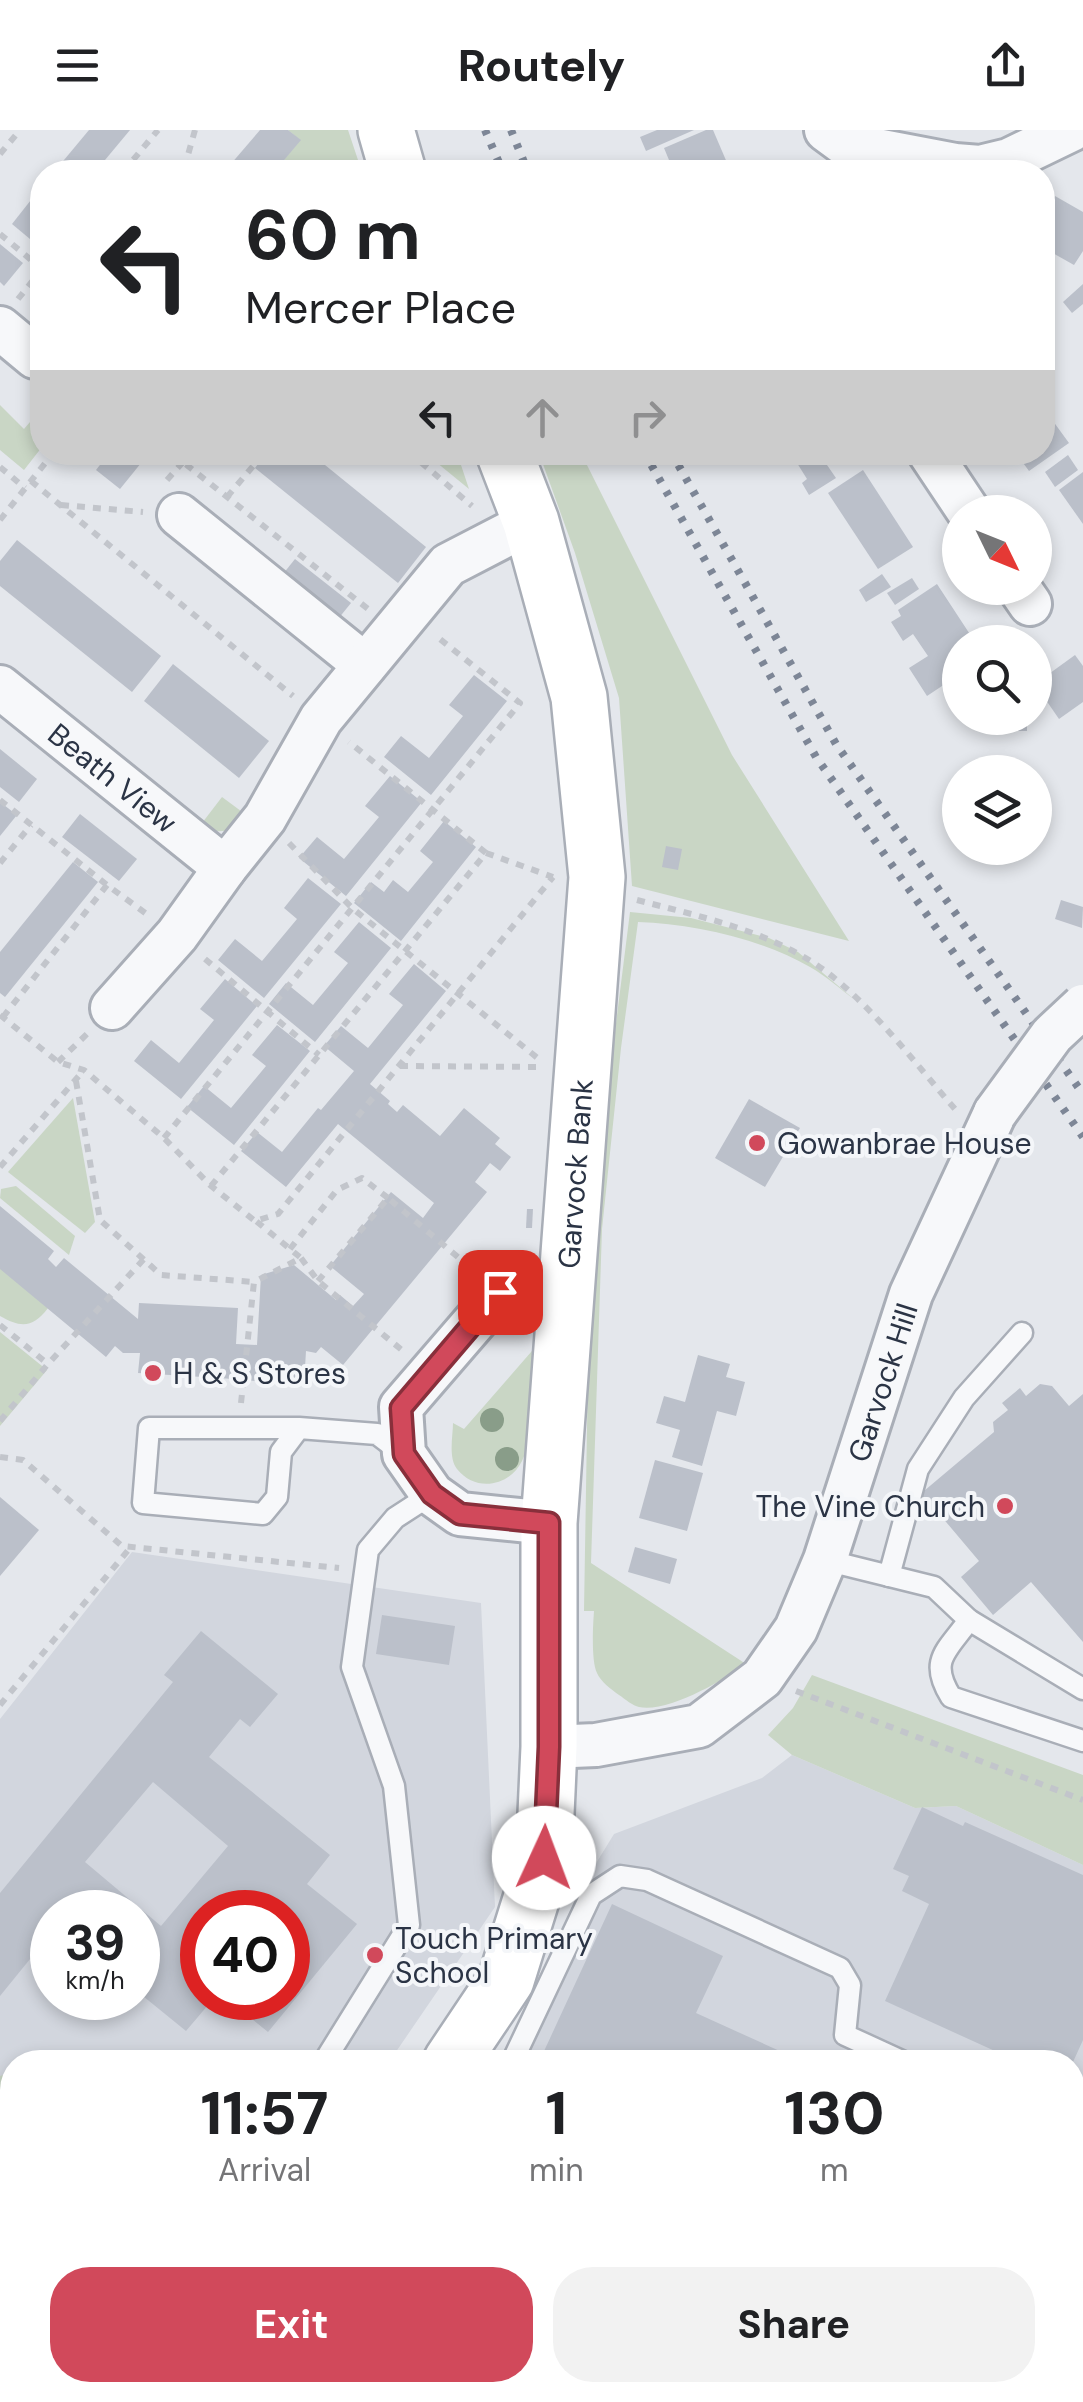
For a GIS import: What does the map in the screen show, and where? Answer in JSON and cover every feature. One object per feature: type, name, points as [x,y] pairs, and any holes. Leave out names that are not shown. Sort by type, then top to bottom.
[{"type":"street","points":[[386,130],[395,160]]},
{"type":"street","points":[[1008,160],[1072,130]]},
{"type":"street","points":[[838,149],[914,160]]},
{"type":"street","points":[[0,328],[30,353]]},
{"type":"street","name":"Garvock Bank","points":[[459,2050],[506,1980],[544,1858],[549,1747],[549,1523],[574,883],[598,877],[579,696],[531,522],[509,465]]},
{"type":"street","points":[[938,465],[958,495]]},
{"type":"street","points":[[179,516],[365,665]]},
{"type":"street","points":[[112,1008],[176,935],[266,818],[321,719],[365,665],[394,616],[448,565],[531,522]]},
{"type":"street","name":"Beath View","points":[[0,687],[224,868]]},
{"type":"street","name":"Garvock Hill","points":[[549,1747],[596,1745],[699,1726],[762,1678],[796,1629],[825,1560],[912,1294],[989,1126],[1052,1035],[1083,1006]]},
{"type":"street","points":[[507,1284],[401,1408],[404,1454],[432,1494],[460,1514],[549,1523]]},
{"type":"lane","points":[[890,1576],[918,1469],[964,1398],[1022,1332]]},
{"type":"lane","points":[[298,1428],[281,1452],[277,1498],[264,1514],[144,1503],[150,1428],[298,1428],[377,1434],[404,1454]]},
{"type":"lane","points":[[331,2050],[410,1925],[394,1786],[352,1667],[368,1550],[395,1518],[432,1494]]},
{"type":"lane","points":[[825,1560],[934,1587],[969,1620],[1083,1689]]},
{"type":"lane","points":[[969,1620],[940,1660],[940,1679],[951,1697],[1083,1741]]},
{"type":"lane","points":[[518,2050],[591,1896],[620,1876],[648,1880],[840,1968],[850,1984],[846,2035],[878,2050]]},
{"type":"path","points":[[0,154],[20,130]]},
{"type":"path","points":[[133,160],[158,130]]},
{"type":"path","points":[[187,160],[195,130]]},
{"type":"path","points":[[0,234],[30,259]]},
{"type":"path","points":[[0,520],[44,465]]},
{"type":"path","points":[[164,1138],[520,702],[187,465]]},
{"type":"path","points":[[227,497],[254,465]]},
{"type":"path","points":[[424,465],[472,506],[461,520]]},
{"type":"path","points":[[0,467],[60,505],[486,853],[574,883],[747,930],[806,958],[857,997],[989,1126]]},
{"type":"path","points":[[60,505],[179,516]]},
{"type":"path","points":[[266,818],[352,908],[549,1067],[399,1066]]},
{"type":"path","points":[[0,863],[31,825]]},
{"type":"path","points":[[254,1221],[278,1214],[458,993],[574,883],[592,828]]},
{"type":"path","points":[[211,1186],[486,853]]},
{"type":"path","points":[[106,885],[1,1016],[58,1062],[84,1070],[164,1138],[211,1186],[301,1258],[318,1281],[430,1373]]},
{"type":"path","points":[[0,1167],[84,1070]]},
{"type":"path","points":[[76,1082],[100,1220],[161,1275],[254,1282],[301,1258]]},
{"type":"path","points":[[290,1249],[337,1190],[362,1178],[507,1284]]},
{"type":"path","points":[[318,1281],[388,1198]]},
{"type":"path","points":[[0,1421],[144,1259]]},
{"type":"path","points":[[239,1428],[254,1282]]},
{"type":"path","points":[[0,1326],[48,1364]]},
{"type":"path","points":[[0,1705],[131,1547]]},
{"type":"path","points":[[762,1678],[1083,1800]]},
{"type":"shaded area","name":"Touch Primary School","points":[[132,1552],[481,1603],[495,1907],[397,2050],[0,2050],[0,1719]]},
{"type":"shaded area","points":[[792,1755],[915,1808],[956,1806],[1083,1865],[1083,2050],[504,2050],[547,1980],[595,1865],[614,1834],[762,1778]]},
{"type":"green space","points":[[288,130],[348,130],[358,160],[284,160],[300,140]]},
{"type":"green space","points":[[0,405],[24,429],[30,422],[30,462],[24,470],[0,450]]},
{"type":"green space","points":[[440,465],[461,465],[469,489]]},
{"type":"green space","points":[[543,465],[587,465],[732,755],[849,941],[632,886],[619,698]]},
{"type":"green space","points":[[222,797],[253,820],[226,831],[199,827]]},
{"type":"green space","points":[[630,912],[691,918],[769,938],[798,952],[855,1000],[816,971],[771,948],[704,930],[638,922],[602,1229],[591,1563],[746,1664],[695,1694],[651,1708],[632,1704],[599,1676],[593,1652],[594,1611],[584,1611],[588,1368],[610,1071]]},
{"type":"green space","points":[[73,1098],[95,1222],[85,1233],[8,1172]]},
{"type":"green space","points":[[16,1186],[75,1236],[69,1255],[0,1198],[1,1189]]},
{"type":"green space","points":[[0,1268],[48,1308],[37,1319],[20,1324],[0,1316]]},
{"type":"green space","points":[[0,1332],[47,1370],[0,1426]]},
{"type":"green space","points":[[538,1344],[532,1420],[522,1461],[517,1470],[501,1481],[483,1484],[465,1477],[454,1464],[453,1423],[464,1429]]},
{"type":"green space","points":[[812,1675],[1083,1775],[1083,1865],[956,1806],[915,1808],[792,1755],[768,1735],[793,1708]]},
{"type":"building","points":[[89,130],[130,130],[105,160],[64,160]]},
{"type":"building","points":[[260,130],[288,130],[301,140],[284,160],[234,160]]},
{"type":"building","points":[[657,130],[694,130],[646,151],[640,137]]},
{"type":"building","points":[[713,130],[726,160],[669,160],[664,148]]},
{"type":"building","points":[[1055,196],[1083,212],[1083,251],[1074,265],[1055,254]]},
{"type":"building","points":[[30,201],[30,239],[12,224]]},
{"type":"building","points":[[0,244],[23,263],[4,286],[0,282]]},
{"type":"building","points":[[1083,284],[1083,304],[1072,313],[1063,302]]},
{"type":"building","points":[[1055,424],[1069,443],[1055,453]]},
{"type":"building","points":[[1068,455],[1078,470],[1055,487],[1045,472]]},
{"type":"building","points":[[100,465],[139,465],[120,489],[96,470]]},
{"type":"building","points":[[325,465],[426,547],[398,583],[255,468]]},
{"type":"building","points":[[798,465],[827,465],[836,478],[809,495],[802,483],[807,479]]},
{"type":"building","points":[[863,470],[913,547],[878,569],[828,493]]},
{"type":"building","points":[[1083,472],[1083,524],[1059,490]]},
{"type":"building","points":[[17,540],[161,656],[132,692],[0,586],[0,561]]},
{"type":"building","points":[[295,559],[351,603],[334,624],[279,579]]},
{"type":"building","points":[[882,574],[891,587],[866,602],[859,590]]},
{"type":"building","points":[[912,578],[919,589],[895,605],[887,593]]},
{"type":"building","points":[[937,584],[942,592],[942,605],[951,605],[964,625],[942,625],[942,686],[927,696],[909,668],[928,656],[913,634],[903,641],[891,622],[901,616],[898,610]]},
{"type":"building","points":[[1075,655],[1083,666],[1083,702],[1059,719],[1052,709],[1052,672]]},
{"type":"building","points":[[173,664],[269,741],[239,778],[144,701]]},
{"type":"building","points":[[474,675],[507,701],[431,795],[384,757],[401,736],[429,758],[463,716],[449,705]]},
{"type":"building","points":[[0,749],[37,779],[19,802],[0,787]]},
{"type":"building","points":[[390,776],[422,802],[346,896],[299,858],[317,837],[344,859],[379,817],[365,806]]},
{"type":"building","points":[[0,802],[17,815],[0,836]]},
{"type":"building","points":[[80,814],[137,859],[119,881],[62,837]]},
{"type":"building","points":[[444,821],[476,847],[401,941],[354,903],[371,882],[384,892],[393,880],[408,892],[433,862],[420,851]]},
{"type":"building","points":[[666,846],[682,849],[678,870],[662,867]]},
{"type":"building","points":[[73,862],[98,882],[5,997],[0,993],[0,952]]},
{"type":"building","points":[[308,878],[341,904],[264,998],[218,960],[235,939],[262,961],[297,919],[284,908]]},
{"type":"building","points":[[1061,900],[1083,907],[1082,928],[1055,919]]},
{"type":"building","points":[[359,922],[391,948],[315,1042],[269,1004],[286,983],[313,1005],[348,963],[334,952]]},
{"type":"building","points":[[414,964],[446,991],[370,1084],[397,1112],[403,1105],[440,1136],[464,1108],[500,1138],[495,1144],[511,1157],[500,1171],[490,1163],[475,1182],[487,1192],[343,1365],[321,1347],[316,1353],[306,1351],[304,1384],[241,1380],[243,1360],[236,1359],[234,1379],[138,1373],[140,1353],[123,1353],[115,1346],[106,1357],[0,1269],[0,1206],[54,1251],[48,1259],[56,1267],[64,1258],[138,1319],[139,1303],[238,1308],[236,1344],[257,1345],[261,1275],[294,1265],[336,1300],[340,1295],[353,1306],[364,1294],[330,1266],[391,1192],[423,1218],[434,1203],[338,1124],[286,1187],[241,1151],[257,1132],[282,1152],[318,1108],[321,1110],[354,1071],[324,1046],[341,1026],[368,1048],[403,1005],[389,994]]},
{"type":"building","points":[[225,979],[257,1006],[181,1099],[134,1061],[151,1040],[179,1063],[214,1020],[200,1009]]},
{"type":"building","points":[[277,1025],[310,1051],[234,1145],[187,1107],[204,1086],[231,1108],[266,1066],[252,1055]]},
{"type":"building","name":"Gowanbrae House","points":[[749,1099],[800,1128],[765,1187],[715,1158]]},
{"type":"building","points":[[527,1209],[533,1209],[532,1228],[526,1228]]},
{"type":"building","points":[[698,1355],[730,1364],[726,1377],[745,1382],[736,1416],[717,1411],[702,1466],[672,1457],[680,1430],[656,1423],[664,1396],[685,1402]]},
{"type":"building","name":"The Vine Church","points":[[1040,1384],[1052,1386],[1069,1406],[1083,1394],[1083,1642],[1031,1582],[993,1615],[961,1577],[979,1561],[941,1516],[937,1519],[918,1496],[994,1432],[993,1422],[1008,1410],[1002,1403],[1020,1388],[1026,1396]]},
{"type":"building","points":[[655,1460],[703,1473],[687,1531],[639,1518]]},
{"type":"building","points":[[0,1497],[39,1530],[0,1576]]},
{"type":"building","points":[[635,1547],[677,1559],[670,1584],[628,1572]]},
{"type":"building","points":[[382,1615],[455,1626],[449,1665],[376,1654]]},
{"type":"building","points":[[201,1631],[278,1694],[250,1727],[240,1719],[209,1757],[330,1855],[307,1884],[357,1924],[310,1981],[310,1890],[191,1890],[228,1846],[153,1782],[85,1862],[118,1890],[30,1890],[30,1959],[0,1996],[0,1893],[173,1682],[164,1675]]},
{"type":"building","points":[[922,1807],[1083,1875],[1083,2040],[1078,2050],[993,2050],[885,2001],[929,1904],[902,1891],[909,1876],[893,1869]]},
{"type":"building","points":[[180,1903],[180,2020],[195,2020],[186,2031],[160,2010],[160,1925]]},
{"type":"building","points":[[612,1904],[723,1956],[696,2013],[778,2050],[545,2050]]},
{"type":"building","points":[[253,2020],[278,2020],[268,2032]]},
{"type":"railway","points":[[485,130],[498,160]]},
{"type":"railway","points":[[511,130],[523,160]]},
{"type":"railway","points":[[651,465],[816,757],[1083,1137]]},
{"type":"railway","points":[[678,465],[836,744],[1083,1094]]},
{"type":"place","name":"Gowanbrae House","points":[[757,1143]]},
{"type":"place","name":"H & S Stores","points":[[153,1373]]},
{"type":"place","name":"The Vine Church","points":[[1005,1506]]},
{"type":"place","name":"Touch Primary School","points":[[375,1955]]},
{"type":"route","points":[[500,1292],[401,1408],[404,1454],[432,1494],[460,1514],[549,1523],[549,1747],[544,1858]]}]
